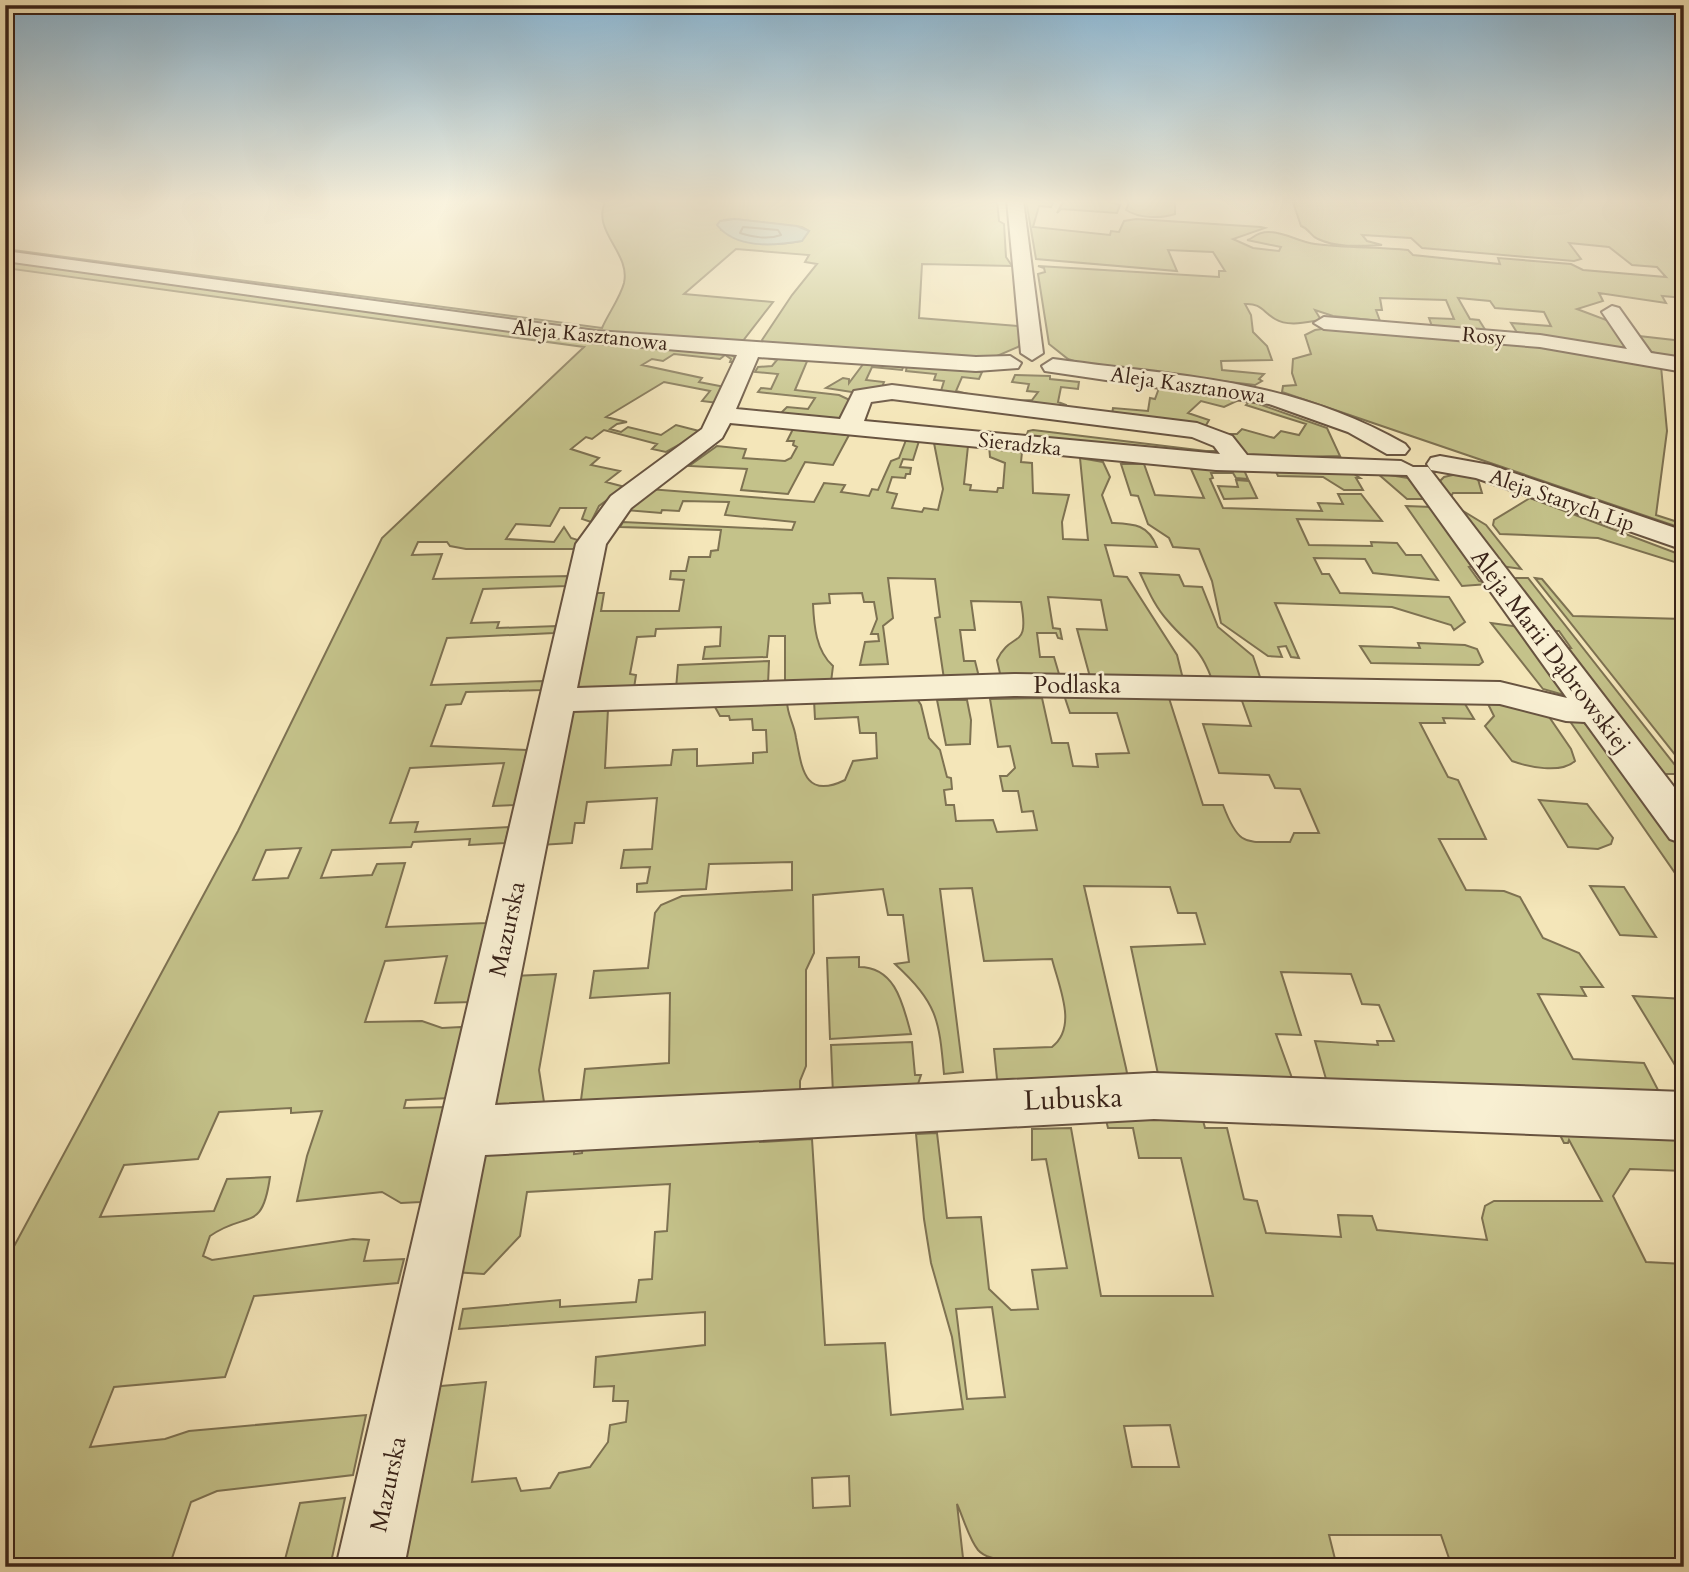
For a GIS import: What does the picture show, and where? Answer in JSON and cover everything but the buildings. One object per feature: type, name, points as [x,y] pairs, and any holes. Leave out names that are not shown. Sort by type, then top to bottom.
[{"type":"street","name":"Aleja Kasztanowa","points":[[131,273],[535,329],[750,350],[976,364],[1010,363],[1031,370],[1053,366],[1217,385],[1262,394],[1367,431],[1408,462]]},
{"type":"street","points":[[1023,273],[1032,352]]},
{"type":"street","points":[[1612,312],[1644,358]]},
{"type":"street","name":"Rosy","points":[[1324,323],[1540,341],[1684,365]]},
{"type":"street","name":"Mazurska","points":[[370,1567],[588,554],[596,534],[621,502],[705,441],[722,415],[750,350]]},
{"type":"street","points":[[1010,363],[1014,355],[1032,352],[1053,359],[1053,366]]},
{"type":"street","points":[[849,427],[862,396],[892,392],[1202,431],[1223,441],[1239,463]]},
{"type":"street","name":"Sieradzka","points":[[722,415],[1239,463],[1319,464],[1356,469],[1408,462]]},
{"type":"street","name":"Aleja Starych Lip","points":[[1408,462],[1492,475],[1684,541]]},
{"type":"street","name":"Aleja Marii Dąbrowskiej","points":[[1408,462],[1684,829]]},
{"type":"street","name":"Podlaska","points":[[557,700],[846,689],[1084,684],[1497,693],[1566,709],[1596,710]]},
{"type":"street","name":"Lubuska","points":[[463,1131],[1154,1096],[1684,1116]]},
{"type":"shaded area","points":[[44,273],[108,273],[730,354],[736,358],[736,362],[730,362],[731,359],[725,355],[720,359],[674,354],[663,361],[652,359],[642,365],[702,378],[699,382],[725,387],[718,403],[702,401],[710,391],[664,382],[606,417],[627,422],[610,429],[621,432],[628,427],[661,435],[676,425],[699,431],[697,435],[666,452],[652,449],[657,444],[604,430],[592,439],[586,437],[571,449],[599,458],[591,465],[620,471],[606,482],[625,487],[599,506],[591,522],[582,519],[586,508],[560,508],[550,526],[516,524],[506,539],[554,542],[564,527],[571,538],[581,541],[576,549],[466,549],[450,546],[447,542],[418,542],[412,555],[442,554],[433,579],[570,576],[567,586],[483,589],[471,623],[499,622],[497,628],[557,626],[554,633],[447,638],[431,685],[543,681],[542,690],[466,692],[461,704],[446,705],[431,746],[527,750],[515,805],[493,806],[504,763],[410,768],[390,823],[418,822],[415,832],[509,827],[505,843],[469,845],[470,839],[413,842],[411,847],[332,850],[321,878],[372,875],[377,864],[405,863],[386,927],[486,923],[488,915],[493,918],[473,1002],[435,1003],[447,956],[385,961],[365,1022],[422,1021],[442,1028],[461,1027],[467,1030],[451,1098],[406,1100],[404,1108],[449,1107],[428,1198],[421,1202],[401,1203],[382,1192],[297,1201],[307,1156],[322,1111],[291,1113],[291,1108],[219,1112],[198,1159],[124,1165],[100,1217],[214,1211],[227,1179],[270,1177],[267,1195],[257,1214],[210,1236],[203,1256],[212,1260],[353,1239],[369,1240],[364,1261],[404,1259],[398,1283],[254,1296],[225,1377],[114,1387],[90,1447],[165,1439],[189,1431],[366,1415],[353,1475],[217,1491],[191,1502],[169,1567],[5,1567],[5,1263],[238,831],[382,538],[584,347]],"holes":[[[301,848],[288,878],[253,880],[266,850]]]},
{"type":"shaded area","points":[[155,273],[189,273],[602,328],[624,283],[625,273],[708,273],[684,294],[773,302],[742,342],[581,331]]},
{"type":"shaded area","points":[[809,273],[921,273],[919,318],[1019,326],[1022,342],[1018,347],[990,359],[789,348],[764,344],[762,340]]},
{"type":"shaded area","points":[[1159,273],[1219,277],[1219,273],[1623,273],[1666,277],[1663,273],[1684,273],[1684,298],[1662,296],[1666,303],[1599,293],[1603,301],[1577,309],[1609,321],[1627,348],[1620,350],[1518,334],[1511,323],[1551,326],[1544,312],[1495,308],[1490,301],[1458,298],[1470,319],[1479,320],[1486,331],[1432,326],[1429,318],[1454,319],[1446,300],[1380,298],[1382,310],[1376,310],[1380,321],[1333,316],[1315,310],[1321,320],[1298,323],[1280,321],[1258,306],[1245,304],[1251,315],[1253,332],[1267,346],[1272,360],[1221,361],[1222,370],[1264,374],[1259,379],[1262,381],[1255,385],[1086,365],[1068,359],[1049,344],[1038,274]]},
{"type":"shaded area","points":[[1336,327],[1542,347],[1661,366],[1667,431],[1656,515],[1684,524],[1684,529],[1282,392],[1283,386],[1296,385],[1292,373],[1293,359],[1311,354],[1305,335],[1315,330]]},
{"type":"shaded area","points":[[1639,336],[1674,340],[1684,348],[1684,360],[1651,352]]},
{"type":"shaded area","points":[[763,357],[808,359],[795,390],[839,395],[854,402],[840,422],[768,414],[781,413],[787,407],[808,409],[815,398],[758,392],[761,388],[771,389],[778,374],[755,372],[758,367],[772,366],[777,360]]},
{"type":"shaded area","points":[[864,363],[904,365],[902,370],[872,367],[866,380],[884,382],[882,387],[858,393],[826,388],[843,378],[849,379],[849,383]]},
{"type":"shaded area","points":[[907,365],[982,372],[979,379],[962,377],[956,391],[972,395],[940,394],[944,381],[934,380],[936,374],[906,371]]},
{"type":"shaded area","points":[[1015,375],[1050,376],[1050,379],[1079,382],[1078,389],[1061,387],[1058,402],[1066,405],[1066,409],[1016,401],[1032,400],[1038,392],[1027,391],[1029,384],[1012,382]]},
{"type":"shaded area","points":[[1159,388],[1241,399],[1224,407],[1201,401],[1188,413],[1209,420],[1205,427],[1112,414],[1113,408],[1148,411],[1150,398],[1155,399]]},
{"type":"shaded area","points":[[1250,401],[1327,428],[1340,456],[1248,458],[1224,434],[1237,434],[1242,429],[1274,438],[1281,431],[1299,435],[1306,424],[1246,405]]},
{"type":"shaded area","points":[[793,429],[849,435],[833,465],[805,462],[788,494],[741,490],[747,469],[689,466],[717,446],[746,449],[743,458],[785,461],[791,458],[797,447],[793,445],[794,441],[787,441]]},
{"type":"shaded area","points":[[1028,431],[1206,451],[1217,451],[1217,447],[1221,455],[1026,437]]},
{"type":"shaded area","points":[[906,440],[919,441],[913,460],[903,459],[900,467],[911,468],[910,474],[906,474],[905,478],[892,477],[887,492],[897,494],[892,508],[922,512],[924,508],[938,510],[943,489],[934,443],[968,446],[964,484],[971,485],[970,490],[997,492],[998,488],[1003,488],[1005,463],[990,457],[989,445],[1058,452],[1057,455],[1022,452],[1021,462],[1032,463],[1033,493],[1069,495],[1062,522],[1063,539],[1088,540],[1080,458],[1103,462],[1110,477],[1102,495],[1112,523],[1127,524],[1145,530],[1157,547],[1105,545],[1114,576],[1127,577],[1177,655],[1183,679],[1090,677],[1077,629],[1107,630],[1101,600],[1048,597],[1053,628],[1060,629],[1062,639],[1058,638],[1056,633],[1037,633],[1040,657],[1054,657],[1059,674],[1057,677],[1001,678],[997,660],[1008,645],[1018,638],[1023,628],[1021,602],[971,601],[975,630],[960,630],[964,661],[975,661],[979,677],[944,679],[935,618],[940,617],[935,579],[888,578],[893,618],[883,626],[888,664],[860,665],[865,642],[879,641],[878,634],[871,634],[877,619],[874,602],[864,602],[862,593],[829,594],[830,603],[813,604],[819,646],[833,666],[831,682],[788,684],[785,680],[785,636],[769,636],[767,657],[703,659],[705,647],[720,646],[721,627],[656,629],[655,636],[637,637],[630,674],[636,675],[634,688],[577,690],[574,681],[592,593],[604,593],[601,611],[679,611],[684,580],[670,579],[671,571],[686,571],[689,557],[710,557],[711,551],[718,550],[721,530],[620,527],[623,522],[792,530],[795,522],[725,515],[729,502],[683,501],[679,511],[662,510],[661,513],[625,510],[649,489],[814,502],[824,483],[845,485],[841,492],[869,496],[872,489],[878,490],[891,461],[899,458]]},
{"type":"shaded area","points":[[1121,464],[1144,464],[1155,495],[1204,498],[1191,469],[1200,469],[1202,465],[1244,470],[1248,479],[1236,478],[1233,473],[1211,473],[1213,478],[1210,479],[1223,508],[1322,511],[1318,503],[1343,504],[1338,494],[1361,494],[1382,521],[1297,519],[1309,545],[1372,546],[1371,542],[1397,543],[1406,555],[1421,555],[1438,580],[1373,573],[1365,559],[1314,558],[1322,574],[1329,574],[1340,593],[1449,597],[1465,622],[1454,630],[1451,625],[1392,607],[1275,603],[1299,658],[1291,657],[1286,646],[1278,647],[1282,657],[1268,656],[1221,623],[1212,581],[1199,549],[1173,547],[1169,538],[1148,524],[1138,496],[1131,495]]},
{"type":"shaded area","points":[[1274,468],[1354,474],[1360,478],[1356,478],[1363,490],[1344,490],[1323,477],[1278,476]]},
{"type":"shaded area","points":[[1377,473],[1408,478],[1426,499],[1407,499]]},
{"type":"shaded area","points":[[1457,474],[1477,476],[1482,493],[1453,493],[1450,498],[1440,481],[1444,477]]},
{"type":"shaded area","points":[[1236,480],[1249,481],[1257,498],[1224,499],[1218,486],[1238,487]]},
{"type":"shaded area","points":[[1530,498],[1684,556],[1684,565],[1598,538],[1500,534],[1493,525],[1494,520]]},
{"type":"shaded area","points":[[1406,506],[1432,507],[1476,566],[1469,567],[1479,581],[1489,584],[1462,586]]},
{"type":"shaded area","points":[[1458,508],[1486,525],[1521,569],[1501,566]]},
{"type":"shaded area","points":[[1140,573],[1179,575],[1184,586],[1202,587],[1218,627],[1253,656],[1261,680],[1215,680],[1211,677],[1197,652],[1159,610]]},
{"type":"shaded area","points":[[1528,578],[1682,774],[1665,774],[1655,769],[1564,648],[1571,648],[1559,631],[1551,631],[1512,580]]},
{"type":"shaded area","points":[[1535,578],[1542,579],[1573,616],[1684,619],[1684,766]]},
{"type":"shaded area","points":[[1491,623],[1520,627],[1571,697],[1543,689]]},
{"type":"shaded area","points":[[1418,643],[1465,645],[1477,649],[1483,662],[1479,665],[1371,663],[1360,646],[1420,648]]},
{"type":"shaded area","points":[[769,661],[768,684],[676,689],[678,665]]},
{"type":"shaded area","points":[[1063,692],[1168,695],[1203,805],[1223,805],[1234,830],[1246,840],[1254,842],[1290,842],[1294,833],[1319,833],[1300,789],[1275,788],[1269,775],[1219,773],[1203,724],[1251,726],[1242,701],[1234,697],[1462,699],[1474,719],[1443,718],[1445,723],[1420,723],[1448,777],[1458,780],[1486,839],[1439,839],[1466,890],[1504,891],[1520,897],[1543,938],[1579,953],[1603,987],[1581,987],[1586,996],[1538,994],[1573,1059],[1644,1063],[1658,1090],[1666,1093],[1337,1087],[1326,1079],[1315,1041],[1378,1045],[1377,1041],[1394,1041],[1379,1005],[1362,1004],[1351,974],[1281,972],[1301,1035],[1276,1034],[1292,1078],[1286,1085],[1158,1074],[1131,947],[1205,944],[1196,913],[1178,913],[1170,887],[1084,886],[1127,1073],[1120,1080],[1005,1086],[997,1079],[994,1049],[1052,1047],[1060,1039],[1064,1029],[1064,1006],[1052,959],[984,961],[972,888],[940,889],[963,1072],[944,1074],[937,1025],[928,1001],[895,964],[909,962],[903,915],[888,915],[883,889],[813,895],[814,953],[806,970],[806,1066],[800,1089],[794,1097],[587,1108],[581,1100],[585,1069],[669,1063],[670,993],[590,998],[594,971],[648,968],[655,913],[661,905],[682,896],[792,890],[792,862],[709,864],[706,889],[637,892],[637,884],[647,883],[650,867],[621,868],[624,850],[652,849],[657,798],[587,802],[584,823],[575,823],[572,843],[540,845],[571,711],[608,709],[605,768],[671,765],[673,750],[697,749],[697,766],[753,763],[753,753],[767,752],[766,730],[753,730],[752,719],[730,720],[729,716],[720,716],[715,707],[702,705],[787,701],[803,770],[807,778],[821,786],[845,780],[853,761],[877,758],[876,733],[860,733],[858,717],[815,719],[814,700],[914,694],[921,705],[929,738],[940,750],[947,777],[951,778],[952,789],[944,790],[946,805],[954,805],[956,821],[993,820],[997,832],[1037,830],[1033,811],[1022,812],[1018,791],[1003,791],[1000,776],[1007,776],[1015,768],[1010,746],[998,747],[990,699],[1042,698],[1052,743],[1068,743],[1073,766],[1098,767],[1096,754],[1129,753],[1117,713],[1070,713]]},
{"type":"shaded area","points":[[937,700],[967,700],[971,720],[970,744],[946,745]]},
{"type":"shaded area","points":[[1486,700],[1545,711],[1571,749],[1575,761],[1553,768],[1512,761],[1485,726],[1494,716]]},
{"type":"shaded area","points":[[1567,717],[1584,723],[1600,735],[1684,851],[1684,886]]},
{"type":"shaded area","points":[[1539,800],[1587,804],[1613,838],[1611,844],[1598,849],[1568,847]]},
{"type":"shaded area","points":[[1590,886],[1624,887],[1656,937],[1620,935]]},
{"type":"shaded area","points":[[859,957],[859,967],[882,973],[890,981],[901,1000],[911,1034],[830,1039],[827,958]]},
{"type":"shaded area","points":[[556,974],[539,1070],[544,1102],[537,1110],[495,1107],[491,1084],[513,976]]},
{"type":"shaded area","points":[[1633,996],[1684,999],[1684,1080]]},
{"type":"shaded area","points":[[912,1042],[915,1075],[921,1075],[916,1090],[833,1095],[831,1045]]},
{"type":"shaded area","points":[[1201,1113],[1205,1128],[1227,1128],[1244,1199],[1257,1201],[1266,1233],[1341,1237],[1338,1215],[1372,1216],[1377,1230],[1487,1240],[1482,1218],[1485,1206],[1494,1201],[1602,1201],[1569,1140],[1564,1143],[1560,1135],[1684,1137],[1684,1171],[1630,1169],[1613,1196],[1646,1262],[1684,1264],[1684,1567],[1452,1567],[1441,1535],[1329,1535],[1337,1567],[1073,1567],[1070,1558],[1008,1561],[986,1556],[975,1545],[957,1504],[964,1567],[394,1567],[430,1387],[486,1382],[472,1482],[516,1478],[521,1491],[550,1488],[559,1473],[590,1467],[608,1442],[610,1425],[626,1422],[628,1401],[613,1401],[614,1386],[594,1387],[596,1357],[705,1345],[705,1312],[459,1329],[463,1309],[560,1300],[560,1307],[636,1302],[639,1280],[652,1279],[655,1232],[667,1231],[670,1184],[527,1192],[520,1236],[484,1274],[453,1272],[481,1157],[491,1149],[575,1140],[574,1154],[582,1153],[584,1139],[760,1130],[760,1142],[812,1139],[825,1345],[885,1343],[891,1415],[963,1409],[952,1337],[931,1263],[916,1134],[937,1133],[947,1218],[981,1217],[989,1289],[1011,1310],[1038,1309],[1032,1270],[1067,1268],[1046,1159],[1032,1160],[1032,1129],[1071,1128],[1101,1296],[1213,1296],[1181,1158],[1139,1158],[1133,1128],[1108,1128],[1106,1120]],"holes":[[[992,1307],[1005,1397],[967,1399],[956,1309]],[[1170,1425],[1179,1467],[1132,1467],[1124,1426]],[[849,1476],[850,1506],[813,1508],[812,1478]]]},
{"type":"shaded area","points":[[345,1498],[330,1567],[283,1567],[300,1503]]}]
